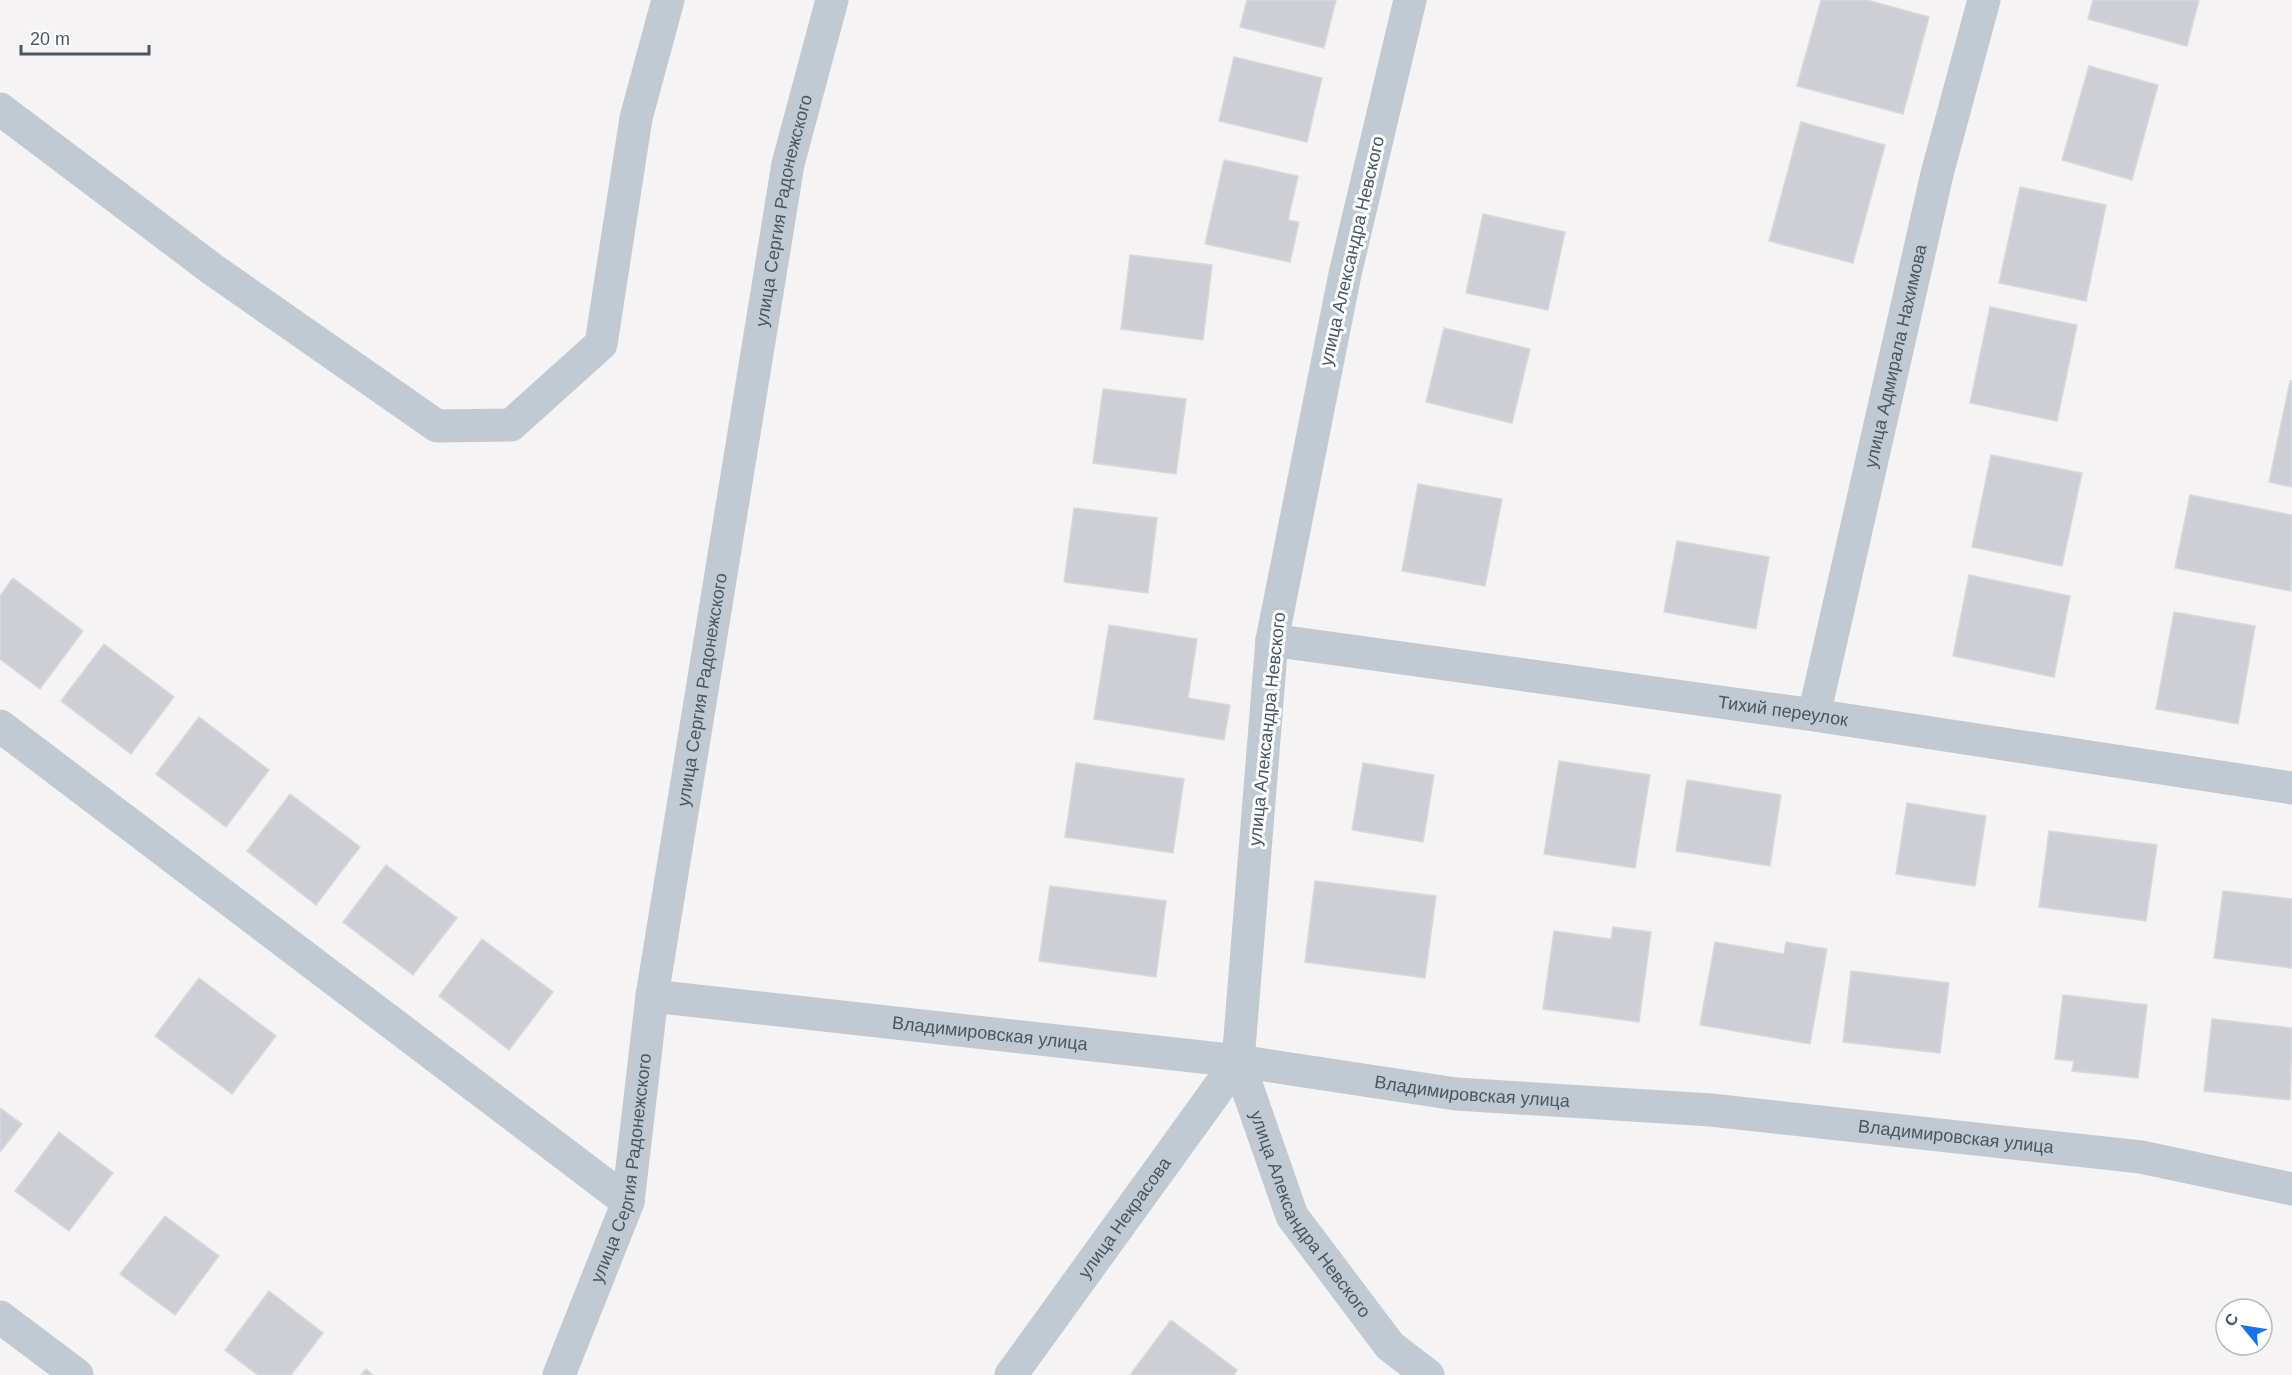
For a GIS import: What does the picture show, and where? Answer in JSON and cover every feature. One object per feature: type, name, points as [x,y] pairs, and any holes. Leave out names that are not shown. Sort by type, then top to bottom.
[{"type":"street","points":[[0,108],[212,269],[437,426],[511,425],[601,344],[636,118],[668,0]]},
{"type":"street","name":"улица Сергия Радонежского","points":[[559,1375],[627,1202],[652,996],[788,164],[832,0]]},
{"type":"street","name":"улица Александра Невского","points":[[1410,0],[1345,274],[1272,640],[1238,1061],[1292,1216],[1390,1346],[1428,1375]]},
{"type":"street","name":"улица Адмирала Нахимова","points":[[1814,715],[1936,174],[1984,0]]},
{"type":"street","name":"Тихий переулок","points":[[1272,640],[1814,715],[2292,788]]},
{"type":"street","points":[[0,726],[627,1202]]},
{"type":"street","name":"Владимировская улица","points":[[652,996],[1238,1061],[1456,1094],[1711,1110],[2141,1157],[2292,1190]]},
{"type":"street","name":"улица Некрасова","points":[[1011,1375],[1238,1061]]},
{"type":"street","points":[[0,1317],[77,1375]]},
{"type":"building","points":[[1247,0],[1336,0],[1324,48],[1240,27]]},
{"type":"building","points":[[1821,0],[1867,0],[1929,17],[1903,114],[1797,86]]},
{"type":"building","points":[[2093,0],[2199,0],[2187,46],[2088,19]]},
{"type":"building","points":[[1234,57],[1322,78],[1307,142],[1219,121]]},
{"type":"building","points":[[2089,66],[2158,85],[2132,180],[2062,160]]},
{"type":"building","points":[[1801,122],[1885,145],[1853,263],[1769,241]]},
{"type":"building","points":[[1224,160],[1298,176],[1288,220],[1299,222],[1290,262],[1205,244]]},
{"type":"building","points":[[2020,187],[2106,205],[2086,301],[1999,283]]},
{"type":"building","points":[[1483,214],[1565,232],[1548,310],[1466,293]]},
{"type":"building","points":[[1130,255],[1212,265],[1203,340],[1121,329]]},
{"type":"building","points":[[1990,307],[2077,325],[2057,421],[1970,403]]},
{"type":"building","points":[[1444,328],[1530,349],[1512,423],[1426,402]]},
{"type":"building","points":[[2290,381],[2292,381],[2292,487],[2269,482]]},
{"type":"building","points":[[1103,389],[1186,399],[1176,474],[1093,463]]},
{"type":"building","points":[[1991,455],[2082,473],[2062,566],[1972,547]]},
{"type":"building","points":[[1418,484],[1502,499],[1485,586],[1402,571]]},
{"type":"building","points":[[2190,495],[2292,515],[2291,591],[2175,568]]},
{"type":"building","points":[[1074,508],[1157,518],[1148,593],[1064,582]]},
{"type":"building","points":[[1677,541],[1769,557],[1756,629],[1664,612]]},
{"type":"building","points":[[1969,575],[2070,596],[2054,677],[1953,656]]},
{"type":"building","points":[[13,578],[83,631],[40,689],[0,659],[0,596]]},
{"type":"building","points":[[2174,612],[2255,626],[2238,724],[2156,709]]},
{"type":"building","points":[[1109,625],[1197,639],[1188,698],[1230,705],[1224,740],[1094,719]]},
{"type":"building","points":[[104,644],[174,697],[131,754],[61,701]]},
{"type":"building","points":[[199,717],[269,770],[226,827],[156,774]]},
{"type":"building","points":[[1559,761],[1650,775],[1635,868],[1544,854]]},
{"type":"building","points":[[1076,763],[1184,779],[1173,853],[1065,837]]},
{"type":"building","points":[[1363,763],[1434,775],[1423,842],[1352,830]]},
{"type":"building","points":[[1687,780],[1781,795],[1770,866],[1676,851]]},
{"type":"building","points":[[290,794],[360,847],[316,905],[247,851]]},
{"type":"building","points":[[1907,803],[1986,816],[1975,886],[1896,874]]},
{"type":"building","points":[[2049,831],[2157,845],[2146,921],[2039,907]]},
{"type":"building","points":[[386,865],[457,918],[413,975],[343,922]]},
{"type":"building","points":[[1315,881],[1436,896],[1425,978],[1305,962]]},
{"type":"building","points":[[1050,886],[1166,901],[1156,977],[1039,961]]},
{"type":"building","points":[[2223,891],[2292,899],[2292,968],[2214,958]]},
{"type":"building","points":[[1613,927],[1651,932],[1639,1022],[1543,1009],[1554,931],[1611,939]]},
{"type":"building","points":[[482,939],[553,992],[509,1050],[439,996]]},
{"type":"building","points":[[1715,942],[1784,954],[1786,942],[1827,949],[1810,1044],[1700,1025]]},
{"type":"building","points":[[1851,971],[1949,983],[1940,1053],[1843,1042]]},
{"type":"building","points":[[199,978],[276,1036],[232,1094],[155,1036]]},
{"type":"building","points":[[2063,995],[2147,1005],[2138,1078],[2072,1071],[2074,1061],[2055,1059]]},
{"type":"building","points":[[2212,1019],[2292,1028],[2290,1100],[2204,1091]]},
{"type":"building","points":[[0,1108],[22,1124],[0,1152]]},
{"type":"building","points":[[59,1132],[113,1173],[69,1231],[15,1191]]},
{"type":"building","points":[[165,1216],[219,1256],[175,1315],[120,1274]]},
{"type":"building","points":[[269,1291],[323,1333],[291,1375],[258,1375],[225,1350]]},
{"type":"building","points":[[1171,1320],[1237,1370],[1234,1375],[1130,1375]]},
{"type":"building","points":[[366,1369],[373,1375],[361,1375]]}]
